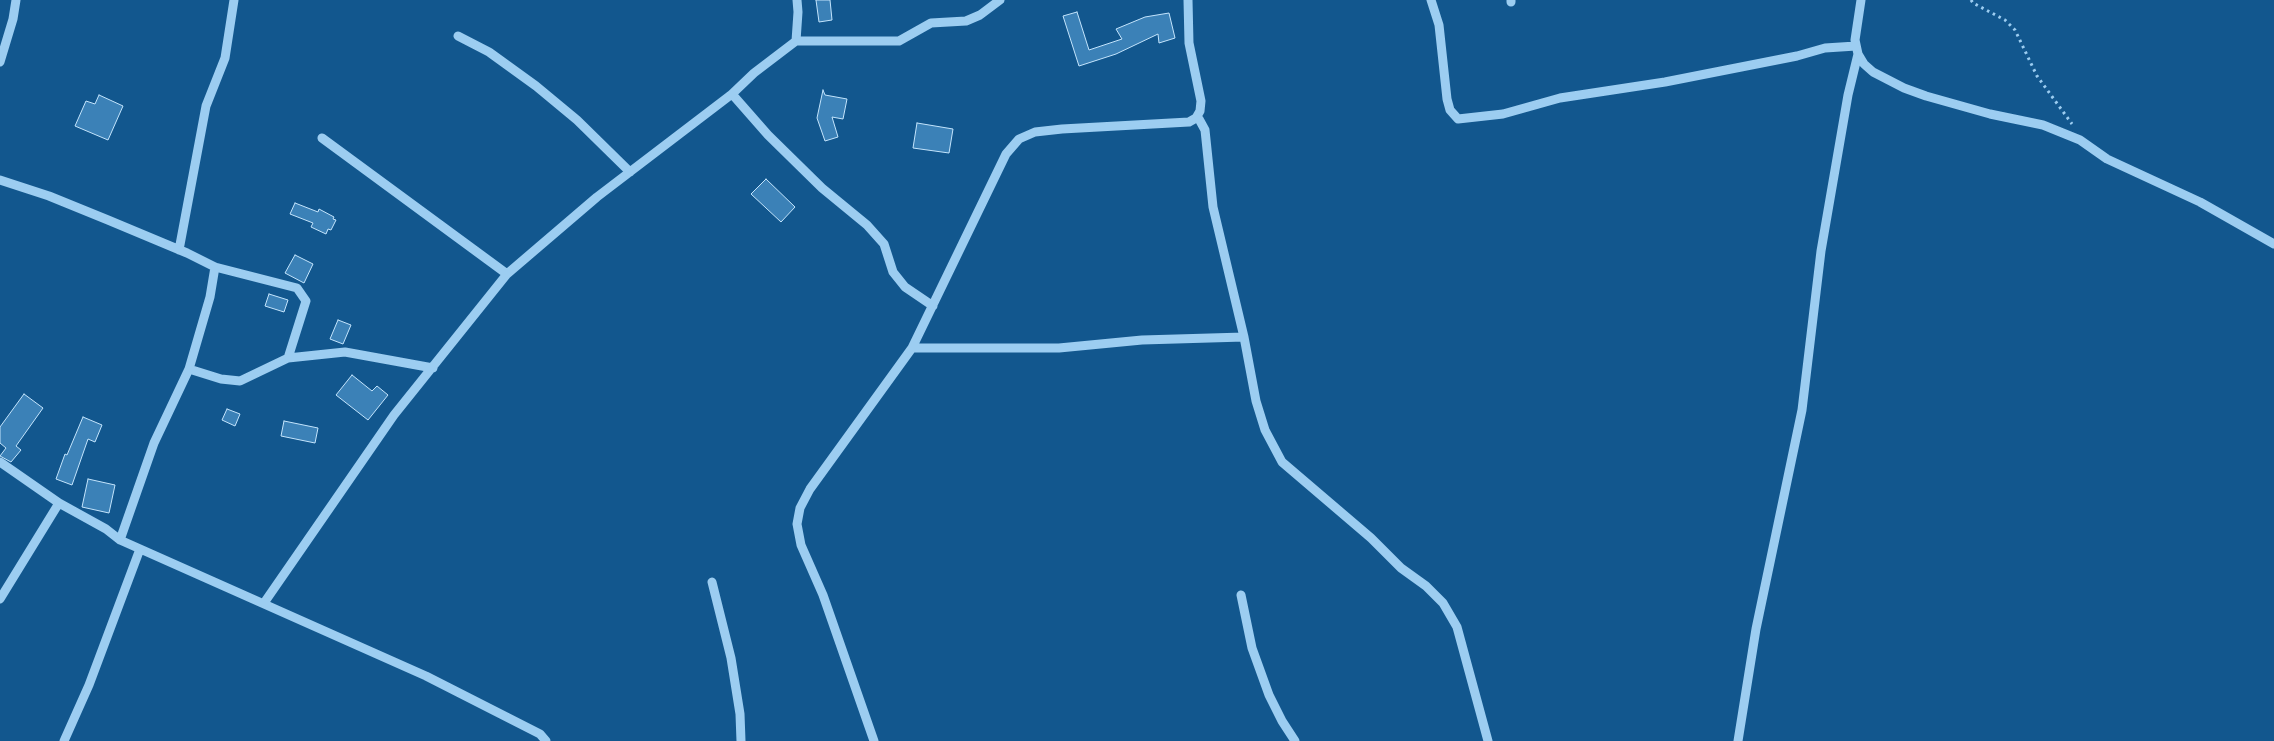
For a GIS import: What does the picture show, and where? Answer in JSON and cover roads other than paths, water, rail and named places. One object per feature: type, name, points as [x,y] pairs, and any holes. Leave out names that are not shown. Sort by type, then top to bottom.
[{"type":"street","points":[[0,62],[16,0]]},
{"type":"street","points":[[179,250],[206,106],[225,58],[234,0]]},
{"type":"street","points":[[796,41],[797,0]]},
{"type":"street","points":[[264,603],[394,416],[507,274],[596,197],[732,94],[796,41],[899,41],[931,23],[966,21],[980,15],[1000,0]]},
{"type":"street","points":[[874,741],[823,594],[802,545],[797,524],[800,508],[810,489],[912,348],[1006,154],[1019,139],[1035,132],[1095,126],[1188,122],[1196,118],[1200,111],[1201,101],[1189,42],[1188,0]]},
{"type":"street","points":[[1431,0],[1439,25],[1447,100],[1450,110],[1458,119],[1503,114],[1560,98],[1665,82],[1772,62],[1825,48],[1857,50]]},
{"type":"street","points":[[1738,741],[1756,629],[1802,410],[1821,251],[1857,50],[1858,1]]},
{"type":"street","points":[[458,36],[489,52],[536,86],[577,120],[630,172]]},
{"type":"street","points":[[1857,50],[1864,64],[1873,72],[1904,88],[1990,114],[2043,125],[2080,140],[2107,159],[2200,202],[2274,244]]},
{"type":"street","points":[[732,94],[768,135],[822,188],[867,225],[884,244],[893,272],[905,286],[933,306]]},
{"type":"street","points":[[1196,118],[1199,119],[1205,130],[1213,207],[1244,337],[1256,401],[1265,430],[1282,462],[1371,538],[1401,568],[1426,586],[1443,602],[1457,627],[1488,741]]},
{"type":"street","points":[[322,138],[507,274]]},
{"type":"street","points":[[0,180],[49,196],[215,267],[297,288],[304,294],[306,300],[288,358]]},
{"type":"street","points":[[120,540],[154,442],[188,369],[210,297],[215,267]]},
{"type":"street","points":[[912,348],[1059,348],[1142,340],[1244,337]]},
{"type":"street","points":[[188,369],[220,379],[240,381],[288,358],[345,352],[433,368]]},
{"type":"street","points":[[0,462],[59,503],[106,529],[120,540],[426,676],[540,734],[546,741]]},
{"type":"street","points":[[0,599],[59,503]]},
{"type":"street","points":[[64,741],[90,685],[140,549]]},
{"type":"street","points":[[712,582],[731,658],[740,714],[741,741]]},
{"type":"street","points":[[1241,595],[1252,648],[1282,721],[1294,741]]}]
